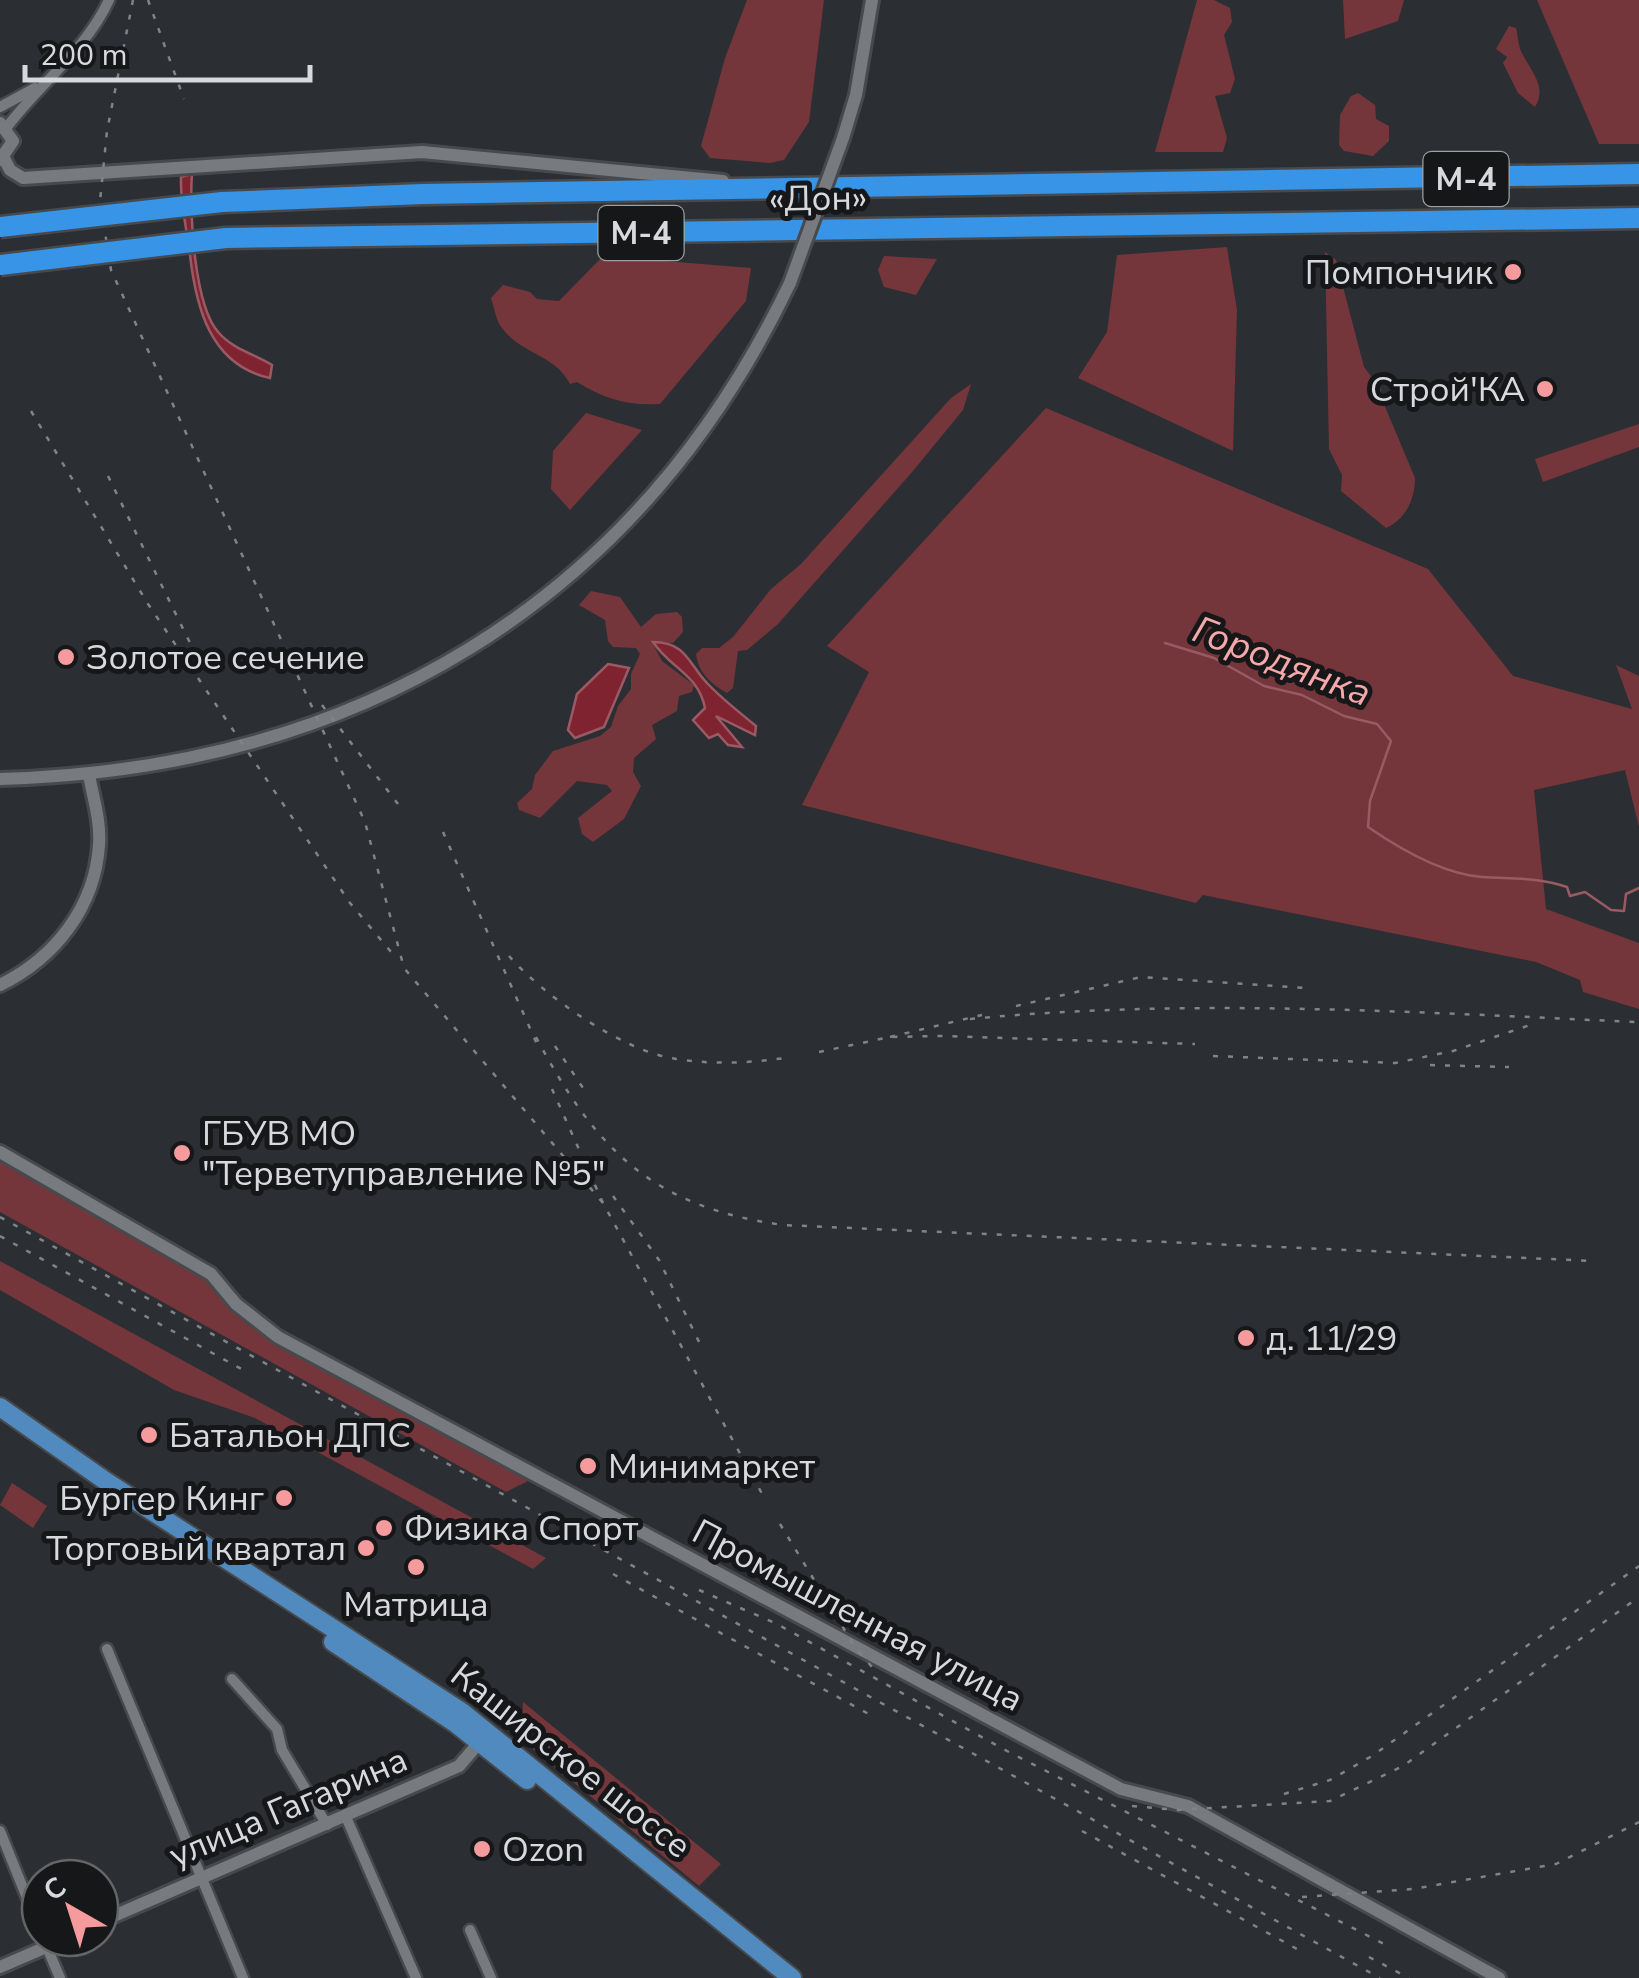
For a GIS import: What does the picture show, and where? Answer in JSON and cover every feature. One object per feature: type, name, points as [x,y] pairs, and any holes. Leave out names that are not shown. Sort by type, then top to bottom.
[{"type":"highway","name":"«Дон»","points":[[0,227],[222,202],[424,194],[1639,174]]},
{"type":"highway","name":"«Дон»","points":[[0,264],[226,238],[1639,218]]},
{"type":"main road","name":"Каширское шоссе","points":[[0,1407],[483,1737],[792,1978]]},
{"type":"main road","name":"Каширское шоссе","points":[[0,1418],[99,1490],[483,1737],[775,1978]]},
{"type":"street","points":[[109,0],[79,48],[3,125],[12,146],[2,159],[23,178],[422,152],[800,188]]},
{"type":"street","points":[[0,779],[89,775],[244,745],[320,723],[429,672],[519,619],[600,552],[707,423],[762,342],[790,283],[843,138],[856,95],[872,0]]},
{"type":"street","points":[[0,108],[40,85]]},
{"type":"street","points":[[0,985],[58,942],[88,894],[100,843],[89,775]]},
{"type":"street","name":"Промышленная улица","points":[[0,1152],[211,1274],[236,1304],[278,1338],[1121,1790],[1188,1806],[1499,1978]]},
{"type":"street","points":[[107,1649],[243,1978]]},
{"type":"street","points":[[232,1679],[278,1728],[282,1750],[327,1825]]},
{"type":"street","name":"улица Гагарина","points":[[120,1913],[462,1764],[483,1737]]},
{"type":"street","points":[[346,1817],[416,1978]]},
{"type":"street","points":[[0,1831],[20,1880]]},
{"type":"street","points":[[470,1930],[491,1978]]},
{"type":"shaded area","points":[[747,0],[824,0],[809,122],[784,160],[770,163],[710,158],[701,146],[725,58]]},
{"type":"shaded area","points":[[1197,0],[1214,0],[1230,8],[1232,22],[1224,35],[1235,79],[1230,93],[1215,96],[1227,138],[1223,152],[1155,152]]},
{"type":"shaded area","points":[[1343,0],[1404,0],[1398,21],[1345,39]]},
{"type":"shaded area","points":[[1537,0],[1639,0],[1639,144],[1599,144]]},
{"type":"shaded area","points":[[1509,26],[1516,28],[1521,50],[1539,86],[1535,107],[1518,93],[1503,63],[1507,57],[1496,49]]},
{"type":"shaded area","points":[[1358,93],[1375,105],[1376,119],[1389,126],[1389,141],[1373,156],[1344,151],[1339,145],[1340,115],[1351,96]]},
{"type":"shaded area","points":[[192,174],[195,257],[204,302],[219,333],[272,365],[270,378],[233,361],[220,347],[202,313],[182,197],[181,177]]},
{"type":"shaded area","points":[[1227,247],[1237,310],[1233,451],[1078,378],[1107,332],[1117,255]]},
{"type":"shaded area","points":[[1325,252],[1336,260],[1364,367],[1381,389],[1415,478],[1408,508],[1386,528],[1341,491],[1342,475],[1329,449]]},
{"type":"shaded area","points":[[603,256],[751,268],[746,301],[660,404],[627,402],[577,382],[570,384],[556,366],[510,337],[497,318],[491,298],[503,285],[530,292],[537,299],[559,301]]},
{"type":"shaded area","points":[[884,256],[937,259],[916,295],[884,287],[878,270]]},
{"type":"shaded area","points":[[971,384],[963,410],[913,471],[778,624],[747,650],[738,651],[733,688],[727,693],[711,681],[702,672],[696,654],[702,648],[719,648],[733,637],[771,589],[801,564],[951,398]]},
{"type":"shaded area","points":[[1046,408],[1428,569],[1513,676],[1632,709],[1616,665],[1639,676],[1639,827],[1625,770],[1534,790],[1546,909],[1639,943],[1639,1009],[1583,992],[1580,980],[1536,962],[1203,895],[1196,903],[802,805],[869,672],[827,646]]},
{"type":"shaded area","points":[[586,413],[642,430],[570,510],[551,489],[553,451]]},
{"type":"shaded area","points":[[1639,424],[1639,447],[1543,482],[1535,459]]},
{"type":"shaded area","points":[[591,591],[620,597],[641,627],[656,614],[677,612],[682,617],[683,632],[673,643],[652,642],[662,661],[694,685],[692,692],[679,696],[677,711],[652,725],[656,739],[634,758],[633,772],[641,786],[624,819],[593,842],[582,834],[578,818],[612,791],[607,785],[577,781],[540,818],[519,810],[517,803],[532,789],[535,775],[553,751],[600,736],[611,727],[618,706],[631,689],[631,674],[640,654],[636,648],[613,647],[608,641],[605,620],[579,605]]},
{"type":"shaded area","points":[[653,642],[680,650],[713,689],[756,726],[755,735],[716,716],[742,747],[728,745],[718,734],[709,738],[693,720],[705,708],[696,687]]},
{"type":"shaded area","points":[[608,664],[629,668],[604,727],[575,738],[568,730],[577,694]]},
{"type":"shaded area","points":[[0,1159],[207,1278],[286,1343],[528,1481],[506,1492],[0,1212]]},
{"type":"shaded area","points":[[0,1261],[546,1558],[533,1569],[255,1418],[174,1390],[0,1290]]},
{"type":"shaded area","points":[[12,1483],[47,1506],[33,1528],[0,1505]]},
{"type":"shaded area","points":[[523,1702],[721,1864],[699,1886],[526,1743],[521,1735]]},
{"type":"waterway","name":"Городянка","points":[[1165,643],[1214,658],[1264,686],[1302,695],[1344,716],[1377,724],[1391,741],[1370,801],[1368,827],[1408,852],[1467,875],[1546,882],[1567,887],[1570,896],[1585,892],[1611,910],[1624,911],[1626,894],[1639,888]]},
{"type":"railway","points":[[133,0],[107,131],[100,201],[111,270],[365,822],[404,968],[603,1203]]},
{"type":"railway","points":[[148,0],[184,99]]},
{"type":"railway","points":[[31,411],[148,604],[350,903],[397,959]]},
{"type":"railway","points":[[108,476],[193,649]]},
{"type":"railway","points":[[322,705],[398,804]]},
{"type":"railway","points":[[443,832],[540,1051]]},
{"type":"railway","points":[[509,956],[542,988],[585,1019],[655,1054],[720,1063],[791,1057]]},
{"type":"railway","points":[[1016,1006],[1141,977],[1306,988]]},
{"type":"railway","points":[[970,1019],[1219,1008],[1635,1022]]},
{"type":"railway","points":[[890,1037],[982,1015]]},
{"type":"railway","points":[[1213,1056],[1395,1063],[1453,1051],[1533,1024]]},
{"type":"railway","points":[[536,1037],[581,1112],[633,1167],[698,1204],[737,1216],[783,1225],[1594,1261]]},
{"type":"railway","points":[[819,1052],[890,1037],[1195,1044]]},
{"type":"railway","points":[[555,1046],[585,1091]]},
{"type":"railway","points":[[1430,1065],[1509,1067]]},
{"type":"railway","points":[[552,1089],[603,1203],[766,1501]]},
{"type":"railway","points":[[613,1196],[659,1260],[703,1350]]},
{"type":"railway","points":[[0,1217],[1380,1978]]},
{"type":"railway","points":[[0,1236],[245,1371]]},
{"type":"railway","points":[[780,1524],[855,1647],[877,1673]]},
{"type":"railway","points":[[1284,1794],[1330,1780],[1372,1756],[1639,1566]]},
{"type":"railway","points":[[613,1574],[876,1718]]},
{"type":"railway","points":[[699,1590],[777,1624],[1007,1751],[1386,1945]]},
{"type":"railway","points":[[1132,1806],[1177,1810],[1330,1801],[1403,1766],[1639,1597]]},
{"type":"railway","points":[[1302,1897],[1413,1889],[1556,1864],[1639,1822]]},
{"type":"railway","points":[[1082,1831],[1297,1949]]},
{"type":"railway","points":[[1369,1957],[1409,1978]]},
{"type":"place","name":"Помпончик","points":[[1513,272]]},
{"type":"place","name":"Строй'КА","points":[[1545,389]]},
{"type":"place","name":"Золотое сечение","points":[[66,657]]},
{"type":"place","name":"ГБУВ МО \"Терветуправление №5\"","points":[[182,1153]]},
{"type":"place","name":"д. 11/29","points":[[1246,1338]]},
{"type":"place","name":"Батальон ДПС","points":[[149,1435]]},
{"type":"place","name":"Минимаркет","points":[[588,1466]]},
{"type":"place","name":"Бургер Кинг","points":[[284,1498]]},
{"type":"place","name":"Физика Спорт","points":[[384,1528]]},
{"type":"place","name":"Торговый квартал","points":[[366,1548]]},
{"type":"place","name":"Матрица","points":[[416,1567]]},
{"type":"place","name":"Ozon","points":[[482,1849]]}]
